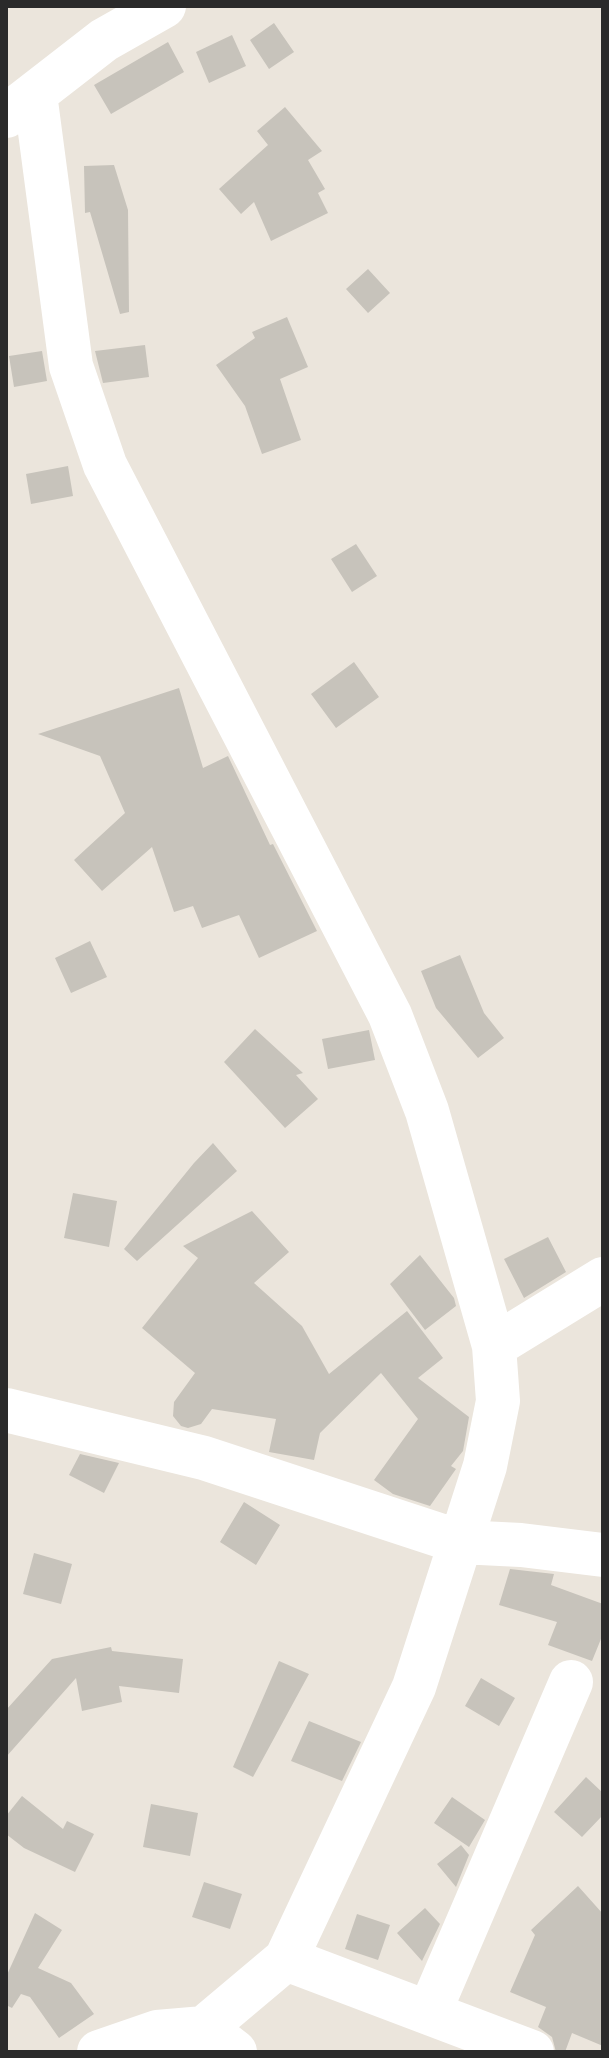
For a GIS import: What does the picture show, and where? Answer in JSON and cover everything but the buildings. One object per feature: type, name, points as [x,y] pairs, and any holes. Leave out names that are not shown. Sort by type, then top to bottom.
[{"type":"street","points":[[99,2052],[157,2032],[220,2040],[286,1959],[414,1687],[485,1466],[498,1401],[494,1346],[427,1111],[390,1015],[105,465],[71,366],[20,105],[104,40],[164,6]]},
{"type":"street","points":[[494,1346],[603,1279]]},
{"type":"street","points":[[6,1410],[204,1458],[460,1542],[521,1545],[603,1555]]},
{"type":"street","points":[[429,2013],[571,1682]]},
{"type":"street","points":[[286,1959],[532,2052]]}]
